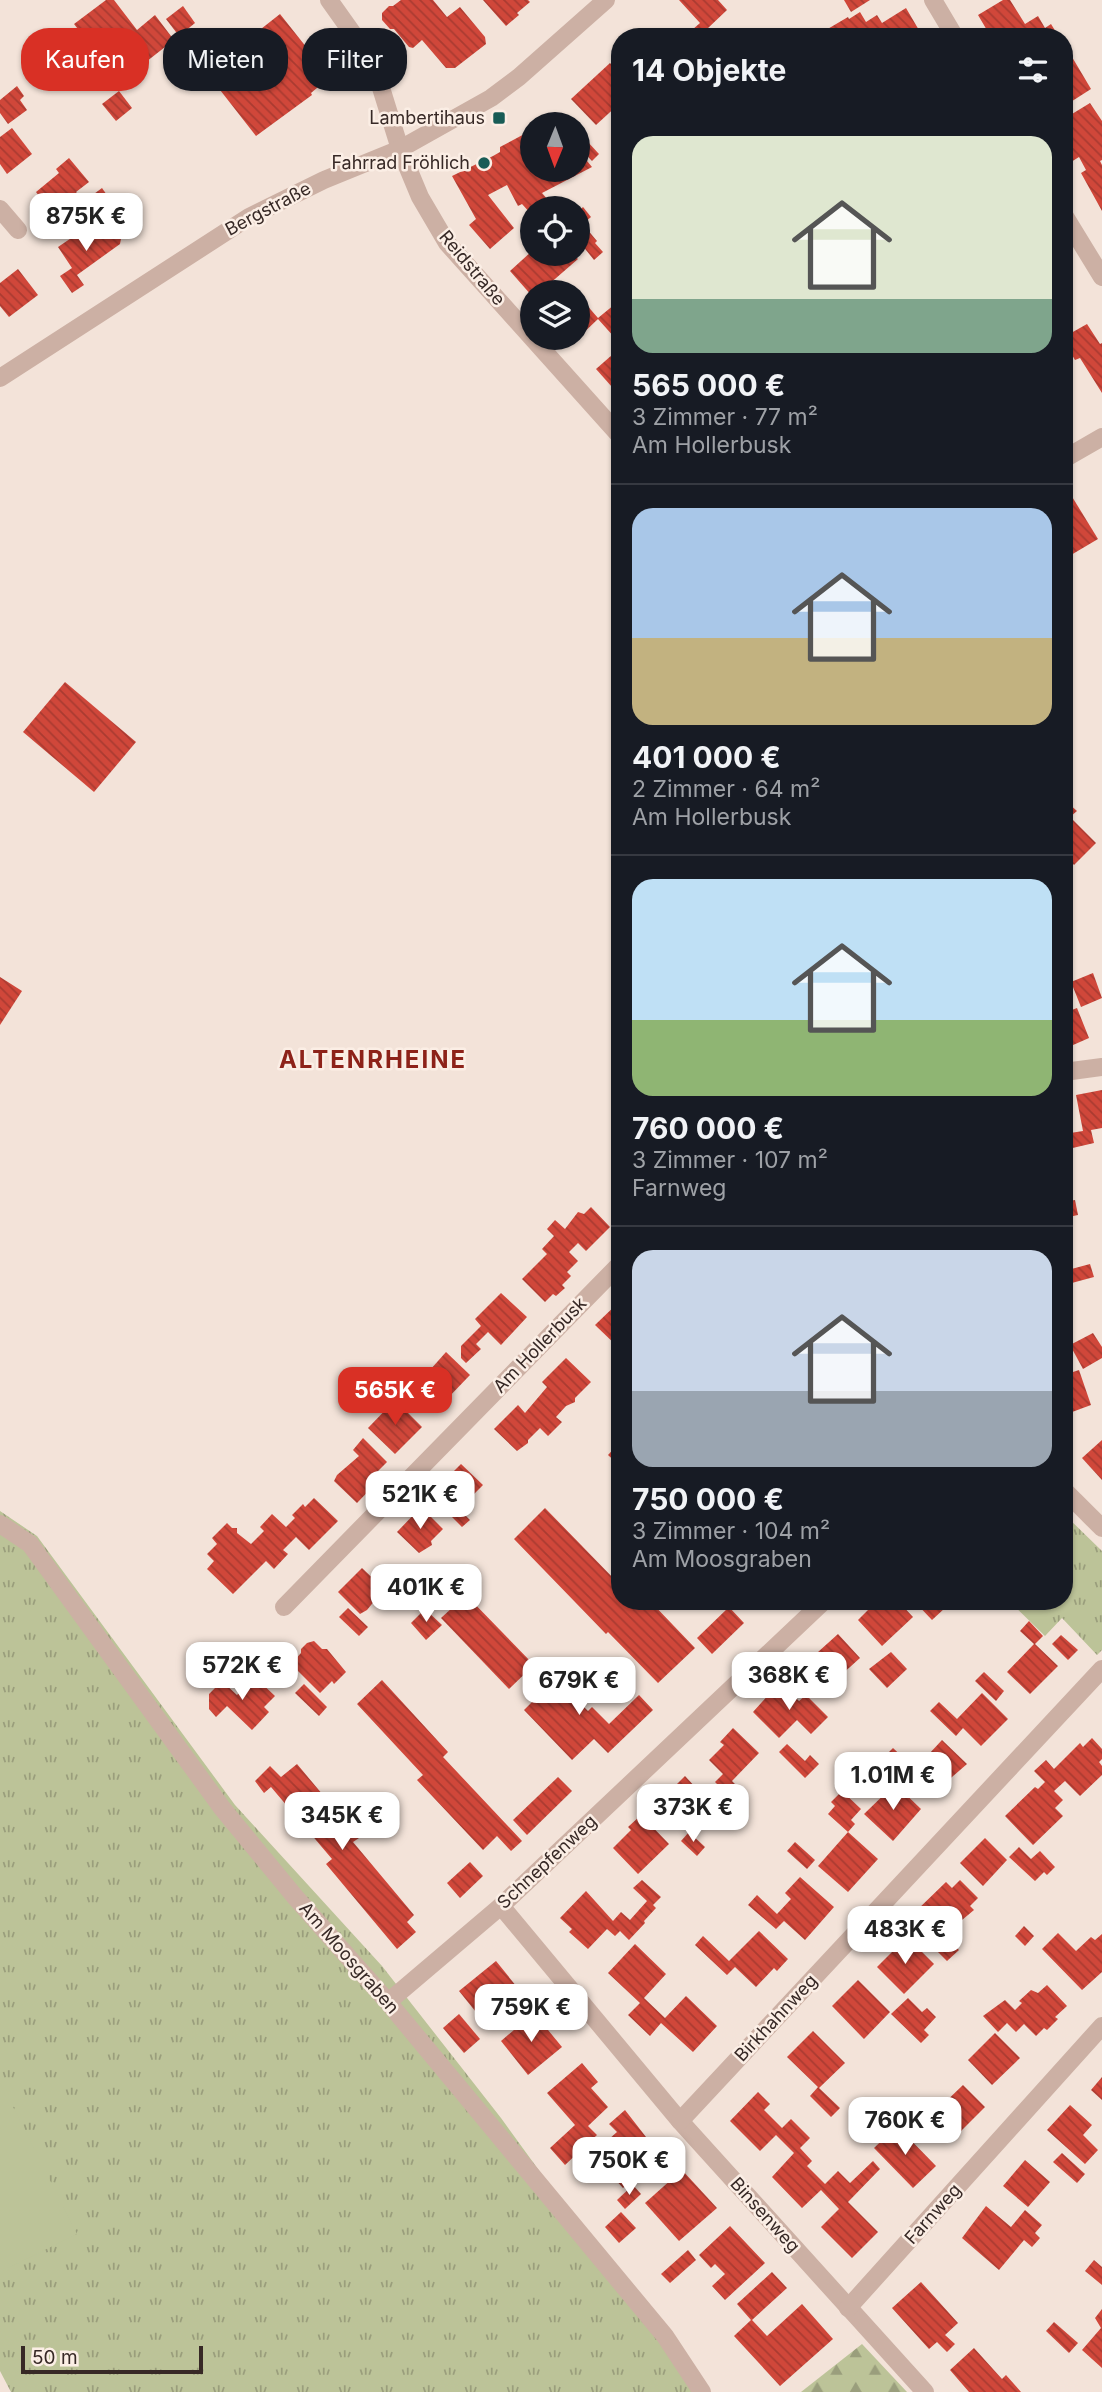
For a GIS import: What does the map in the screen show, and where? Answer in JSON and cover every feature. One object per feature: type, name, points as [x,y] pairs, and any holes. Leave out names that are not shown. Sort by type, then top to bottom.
[{"type":"street","name":"Reidstraße","points":[[329,0],[373,62],[400,149],[420,197],[447,243],[611,426]]},
{"type":"street","name":"Bergstraße","points":[[0,378],[249,217],[324,180],[400,149],[491,98],[519,77],[606,0]]},
{"type":"street","points":[[933,0],[950,28]]},
{"type":"street","points":[[0,209],[18,230]]},
{"type":"street","points":[[1073,230],[1102,277]]},
{"type":"street","points":[[1073,454],[1102,437]]},
{"type":"street","points":[[1073,1071],[1102,1067]]},
{"type":"street","name":"Am Hollerbusk","points":[[284,1607],[611,1273]]},
{"type":"street","points":[[1073,1498],[1100,1523]]},
{"type":"street","name":"Am Moosgraben","points":[[0,1524],[30,1544],[222,1808],[296,1898],[388,2002],[664,2336],[702,2392]]},
{"type":"street","name":"Schnepfenweg","points":[[388,2002],[501,1906],[814,1610]]},
{"type":"street","name":"Birkhahnweg","points":[[680,2121],[1102,1669]]},
{"type":"street","name":"Binsenweg","points":[[501,1906],[680,2121],[925,2392]]},
{"type":"street","name":"Farnweg","points":[[849,2308],[1102,2026]]},
{"type":"green space","points":[[0,1511],[37,1536],[235,1805],[382,1966],[501,2118],[700,2392],[11,2392],[0,2371]]},
{"type":"green space","points":[[1073,1523],[1102,1551],[1102,1650],[1097,1655],[1062,1618],[1045,1636],[1018,1610],[1073,1610]]},
{"type":"green space","points":[[0,2081],[77,2234],[0,2272]]},
{"type":"green space","points":[[862,2344],[907,2392],[801,2392]]},
{"type":"building","points":[[106,0],[114,0],[135,28],[77,28],[74,24]]},
{"type":"building","points":[[401,0],[433,0],[447,17],[460,7],[485,37],[486,44],[455,68],[446,68],[422,40],[413,48],[409,47],[407,28],[389,28],[382,20],[382,13],[389,6]]},
{"type":"building","points":[[483,0],[528,0],[530,2],[506,26]]},
{"type":"building","points":[[679,0],[718,0],[727,10],[708,28],[694,28],[700,23]]},
{"type":"building","points":[[844,0],[870,0],[851,12]]},
{"type":"building","points":[[1003,0],[1010,0],[1025,24],[1038,16],[1045,28],[986,28],[978,15]]},
{"type":"building","points":[[183,6],[195,23],[189,28],[173,28],[166,19]]},
{"type":"building","points":[[906,8],[918,28],[829,28],[860,12],[866,22],[877,15],[882,23]]},
{"type":"building","points":[[280,14],[302,42],[302,91],[313,91],[312,95],[256,136],[221,91],[288,91],[288,28],[262,28]]},
{"type":"building","points":[[155,15],[165,28],[163,49],[149,60],[149,28],[139,28]]},
{"type":"building","points":[[1073,59],[1091,89],[1073,101]]},
{"type":"building","points":[[610,63],[611,111],[596,125],[590,119],[590,112],[584,112],[571,99]]},
{"type":"building","points":[[17,86],[24,96],[20,100],[27,110],[8,124],[0,113],[0,100]]},
{"type":"building","points":[[119,91],[132,108],[116,121],[102,104]]},
{"type":"building","points":[[1090,103],[1102,121],[1102,211],[1081,173],[1086,170],[1079,157],[1073,161],[1073,113]]},
{"type":"building","points":[[12,128],[32,154],[7,174],[0,164],[0,137]]},
{"type":"building","points":[[520,136],[520,182],[563,182],[542,193],[545,196],[520,196],[518,206],[507,185],[488,195],[514,228],[490,249],[469,225],[476,219],[452,176],[500,152],[500,147]]},
{"type":"building","points":[[590,144],[599,154],[592,161],[590,159]]},
{"type":"building","points":[[69,158],[89,182],[76,192],[81,198],[56,218],[36,192],[59,173],[56,169]]},
{"type":"building","points":[[102,188],[116,208],[97,221],[83,202]]},
{"type":"building","points":[[89,226],[96,236],[109,227],[113,228],[121,239],[120,244],[77,275],[84,285],[72,293],[60,276],[72,268],[58,247]]},
{"type":"building","points":[[590,233],[603,252],[594,260],[590,255]]},
{"type":"building","points":[[520,262],[520,266],[570,266],[554,280],[520,280],[520,282],[510,271]]},
{"type":"building","points":[[18,269],[38,295],[9,317],[0,306],[0,283]]},
{"type":"building","points":[[611,307],[611,334],[598,319],[590,327],[590,309],[598,318]]},
{"type":"building","points":[[1087,324],[1100,344],[1102,343],[1102,393],[1080,358],[1075,360],[1073,357],[1073,332]]},
{"type":"building","points":[[611,356],[611,386],[596,369]]},
{"type":"building","points":[[1073,498],[1098,539],[1073,554]]},
{"type":"building","points":[[65,682],[136,742],[94,792],[23,732]]},
{"type":"building","points":[[1073,820],[1096,843],[1073,864]]},
{"type":"building","points":[[1093,973],[1102,998],[1081,1007],[1073,981]]},
{"type":"building","points":[[0,977],[22,991],[0,1025]]},
{"type":"building","points":[[1077,1008],[1089,1038],[1073,1045],[1073,1010]]},
{"type":"building","points":[[1102,1090],[1102,1128],[1091,1130],[1094,1143],[1073,1148],[1073,1133],[1083,1131],[1076,1095]]},
{"type":"building","points":[[1073,1200],[1078,1215],[1073,1216]]},
{"type":"building","points":[[591,1207],[610,1227],[586,1251],[578,1243],[569,1252],[578,1261],[567,1272],[571,1276],[562,1285],[565,1288],[545,1302],[522,1279],[547,1254],[542,1249],[554,1236],[547,1229],[555,1220],[565,1229],[578,1212],[584,1214]]},
{"type":"building","points":[[1090,1264],[1094,1277],[1073,1283],[1073,1269]]},
{"type":"building","points":[[501,1293],[527,1317],[501,1345],[488,1332],[476,1344],[481,1349],[466,1363],[461,1358],[461,1346],[481,1326],[475,1319]]},
{"type":"building","points":[[611,1310],[611,1340],[595,1325]]},
{"type":"building","points":[[1093,1333],[1102,1347],[1102,1358],[1083,1369],[1073,1351],[1073,1343]]},
{"type":"building","points":[[446,1352],[470,1375],[445,1401],[422,1379]]},
{"type":"building","points":[[566,1358],[591,1382],[575,1398],[575,1402],[566,1406],[556,1417],[562,1422],[548,1436],[540,1428],[528,1443],[517,1451],[494,1429],[518,1405],[525,1413],[547,1387],[542,1382]]},
{"type":"building","points":[[1079,1370],[1091,1405],[1073,1412],[1073,1372]]},
{"type":"building","points":[[395,1400],[422,1427],[395,1454],[368,1428]]},
{"type":"building","points":[[363,1438],[387,1462],[377,1472],[382,1477],[357,1503],[334,1481],[337,1475],[359,1456],[353,1450]]},
{"type":"building","points":[[1102,1440],[1102,1480],[1082,1458]]},
{"type":"building","points":[[461,1464],[483,1485],[466,1506],[459,1509],[470,1520],[462,1527],[441,1506],[449,1499],[437,1488]]},
{"type":"building","points":[[314,1498],[338,1521],[309,1550],[296,1537],[283,1550],[288,1554],[274,1569],[266,1561],[233,1594],[207,1569],[214,1561],[207,1554],[217,1544],[212,1538],[227,1523],[232,1528],[237,1528],[237,1533],[251,1544],[264,1531],[260,1527],[272,1514],[286,1527],[295,1518],[292,1515]]},
{"type":"building","points":[[421,1507],[443,1529],[431,1541],[432,1545],[419,1553],[397,1532]]},
{"type":"building","points":[[545,1508],[611,1576],[611,1610],[659,1610],[695,1648],[658,1683],[608,1632],[606,1634],[514,1539]]},
{"type":"building","points":[[362,1568],[384,1589],[367,1610],[360,1614],[338,1592]]},
{"type":"building","points":[[466,1595],[534,1665],[509,1689],[441,1618]]},
{"type":"building","points":[[348,1608],[368,1627],[359,1636],[339,1617]]},
{"type":"building","points":[[425,1609],[442,1625],[426,1640],[411,1623]]},
{"type":"building","points":[[726,1610],[732,1610],[744,1623],[712,1654],[697,1638]]},
{"type":"building","points":[[868,1610],[906,1610],[913,1617],[882,1646],[858,1620]]},
{"type":"building","points":[[923,1610],[943,1610],[932,1620]]},
{"type":"building","points":[[1029,1621],[1043,1636],[1035,1644],[1058,1666],[1030,1694],[1007,1672],[1034,1644],[1020,1631]]},
{"type":"building","points":[[838,1634],[860,1658],[840,1676],[845,1681],[833,1692],[817,1676],[799,1695],[784,1679],[804,1659],[806,1661]]},
{"type":"building","points":[[1061,1635],[1078,1650],[1068,1660],[1052,1644]]},
{"type":"building","points":[[314,1641],[322,1649],[327,1649],[346,1672],[320,1693],[291,1664],[307,1643]]},
{"type":"building","points":[[891,1652],[907,1669],[887,1688],[869,1669]]},
{"type":"building","points":[[546,1668],[556,1679],[560,1675],[577,1693],[573,1696],[588,1711],[592,1707],[609,1724],[639,1695],[653,1710],[608,1753],[594,1739],[572,1760],[524,1710],[539,1695],[529,1685]]},
{"type":"building","points":[[984,1672],[1004,1691],[996,1701],[975,1681]]},
{"type":"building","points":[[255,1677],[275,1696],[264,1707],[269,1712],[252,1730],[227,1706],[216,1717],[209,1709],[209,1694],[222,1681],[237,1695]]},
{"type":"building","points":[[382,1680],[448,1752],[443,1757],[522,1841],[511,1851],[497,1836],[483,1850],[417,1780],[423,1775],[357,1704]]},
{"type":"building","points":[[780,1682],[799,1701],[806,1695],[828,1717],[811,1734],[797,1720],[779,1738],[753,1712]]},
{"type":"building","points":[[304,1684],[327,1707],[319,1716],[295,1693]]},
{"type":"building","points":[[982,1693],[1008,1719],[981,1746],[963,1728],[956,1736],[930,1711],[939,1702],[957,1719]]},
{"type":"building","points":[[733,1728],[759,1753],[732,1781],[741,1790],[732,1799],[715,1782],[723,1774],[709,1760],[724,1745],[720,1742]]},
{"type":"building","points":[[1092,1738],[1102,1749],[1102,1759],[1099,1762],[1102,1775],[1080,1796],[1065,1781],[1054,1791],[1063,1800],[1055,1808],[1063,1816],[1033,1845],[1005,1816],[1035,1787],[1038,1789],[1045,1782],[1034,1771],[1046,1760],[1054,1769],[1080,1743],[1083,1747]]},
{"type":"building","points":[[942,1740],[967,1764],[937,1790],[915,1769]]},
{"type":"building","points":[[787,1744],[805,1761],[810,1755],[819,1764],[805,1778],[779,1752]]},
{"type":"building","points":[[893,1748],[912,1766],[903,1775],[884,1757]]},
{"type":"building","points":[[297,1764],[359,1838],[353,1842],[414,1915],[407,1922],[416,1932],[397,1949],[326,1864],[332,1859],[271,1787],[264,1793],[255,1781],[270,1766],[281,1777]]},
{"type":"building","points":[[685,1776],[709,1802],[684,1828],[658,1803]]},
{"type":"building","points":[[558,1777],[572,1791],[527,1835],[513,1820]]},
{"type":"building","points":[[895,1784],[921,1809],[893,1841],[864,1814]]},
{"type":"building","points":[[842,1791],[861,1809],[851,1820],[855,1824],[848,1832],[828,1814],[835,1806],[831,1802]]},
{"type":"building","points":[[641,1815],[669,1844],[638,1874],[613,1848],[631,1830],[628,1827]]},
{"type":"building","points":[[689,1832],[705,1847],[697,1856],[681,1841]]},
{"type":"building","points":[[848,1832],[878,1859],[848,1892],[818,1866]]},
{"type":"building","points":[[985,1838],[1007,1860],[983,1886],[960,1863]]},
{"type":"building","points":[[795,1842],[815,1860],[807,1869],[787,1851]]},
{"type":"building","points":[[1019,1847],[1031,1859],[1040,1851],[1055,1867],[1047,1875],[1044,1872],[1035,1881],[1009,1857]]},
{"type":"building","points":[[470,1862],[483,1876],[460,1898],[447,1883]]},
{"type":"building","points":[[800,1877],[834,1907],[805,1940],[784,1921],[776,1929],[748,1905],[757,1895],[777,1914],[791,1899],[785,1893]]},
{"type":"building","points":[[642,1880],[661,1897],[653,1905],[656,1908],[645,1923],[629,1940],[620,1931],[615,1936],[607,1929],[588,1949],[569,1932],[572,1929],[560,1918],[586,1891],[613,1921],[621,1912],[630,1920],[647,1901],[633,1888]]},
{"type":"building","points":[[960,1880],[978,1898],[970,1906],[974,1910],[944,1935],[959,1950],[947,1961],[932,1946],[940,1938],[915,1912],[946,1882],[952,1888]]},
{"type":"building","points":[[1024,1926],[1034,1936],[1025,1946],[1015,1936]]},
{"type":"building","points":[[759,1931],[788,1959],[777,1971],[774,1968],[756,1987],[735,1967],[727,1975],[695,1945],[703,1936],[729,1961]]},
{"type":"building","points":[[1058,1933],[1076,1951],[1091,1937],[1095,1940],[1102,1934],[1102,1972],[1082,1990],[1042,1949]]},
{"type":"building","points":[[907,1937],[934,1964],[904,1994],[877,1967]]},
{"type":"building","points":[[635,1944],[666,1974],[644,1998],[665,2018],[686,1996],[717,2026],[693,2052],[661,2023],[650,2036],[628,2015],[640,2003],[608,1973]]},
{"type":"building","points":[[496,1961],[521,1992],[484,2022],[459,1991]]},
{"type":"building","points":[[858,1980],[890,2012],[864,2039],[832,2006]]},
{"type":"building","points":[[1047,1985],[1067,2006],[1055,2017],[1058,2019],[1047,2030],[1044,2028],[1036,2036],[1024,2024],[1016,2032],[1007,2023],[998,2032],[983,2016],[1005,2000],[1015,2010],[1022,2003],[1019,2001],[1031,1990],[1038,1993]]},
{"type":"building","points":[[908,1998],[922,2012],[927,2008],[936,2017],[924,2030],[929,2035],[921,2043],[891,2014]]},
{"type":"building","points":[[534,2013],[562,2047],[528,2075],[501,2041]]},
{"type":"building","points":[[459,2014],[480,2039],[464,2053],[443,2028]]},
{"type":"building","points":[[813,2031],[845,2063],[819,2088],[840,2108],[831,2117],[810,2096],[818,2087],[787,2057]]},
{"type":"building","points":[[995,2033],[1020,2058],[992,2085],[968,2060]]},
{"type":"building","points":[[582,2063],[598,2082],[591,2088],[608,2107],[588,2126],[597,2135],[565,2165],[550,2148],[575,2125],[547,2093]]},
{"type":"building","points":[[1102,2077],[1102,2100],[1091,2090]]},
{"type":"building","points":[[963,2085],[985,2107],[960,2132],[938,2109]]},
{"type":"building","points":[[758,2092],[770,2104],[764,2110],[782,2128],[791,2119],[810,2138],[800,2148],[812,2161],[807,2166],[825,2184],[838,2171],[850,2183],[873,2161],[880,2169],[848,2202],[878,2232],[852,2258],[821,2227],[839,2209],[821,2190],[802,2208],[772,2177],[794,2153],[776,2135],[760,2151],[730,2121]]},
{"type":"building","points":[[1070,2105],[1092,2125],[1083,2135],[1098,2150],[1085,2164],[1047,2130]]},
{"type":"building","points":[[911,2109],[931,2129],[922,2138],[902,2118]]},
{"type":"building","points":[[625,2110],[646,2137],[642,2141],[657,2157],[623,2188],[613,2177],[621,2170],[600,2147],[617,2132],[609,2124]]},
{"type":"building","points":[[897,2126],[936,2166],[913,2188],[874,2148]]},
{"type":"building","points":[[1062,2153],[1085,2174],[1077,2183],[1053,2162]]},
{"type":"building","points":[[1025,2160],[1050,2182],[1028,2207],[1003,2186]]},
{"type":"building","points":[[682,2170],[717,2208],[679,2241],[645,2203]]},
{"type":"building","points":[[633,2185],[641,2194],[625,2209],[617,2200]]},
{"type":"building","points":[[986,2206],[1011,2227],[1025,2210],[1042,2225],[1035,2233],[1040,2238],[1032,2247],[1024,2240],[999,2270],[962,2238]]},
{"type":"building","points":[[621,2212],[636,2228],[619,2243],[605,2227]]},
{"type":"building","points":[[730,2226],[765,2263],[725,2300],[712,2286],[725,2274],[715,2264],[711,2268],[699,2255]]},
{"type":"building","points":[[688,2250],[696,2260],[670,2283],[661,2274]]},
{"type":"building","points":[[1094,2260],[1102,2267],[1102,2285],[1085,2271]]},
{"type":"building","points":[[772,2272],[787,2288],[752,2320],[767,2336],[802,2304],[833,2339],[780,2386],[734,2336],[751,2320],[737,2304]]},
{"type":"building","points":[[921,2282],[958,2323],[945,2335],[955,2344],[947,2352],[937,2342],[929,2349],[892,2308]]},
{"type":"building","points":[[1102,2309],[1102,2368],[1082,2350],[1101,2328],[1095,2318]]},
{"type":"building","points":[[1054,2322],[1078,2343],[1069,2353],[1046,2331]]},
{"type":"building","points":[[974,2348],[1002,2379],[1006,2375],[1021,2392],[969,2392],[950,2370]]},
{"type":"place","name":"Lambertihaus","points":[[499,118]]},
{"type":"place","name":"Fahrrad Fröhlich","points":[[484,163]]},
{"type":"district","name":"ALTENRHEINE","points":[[373,1060]]}]
